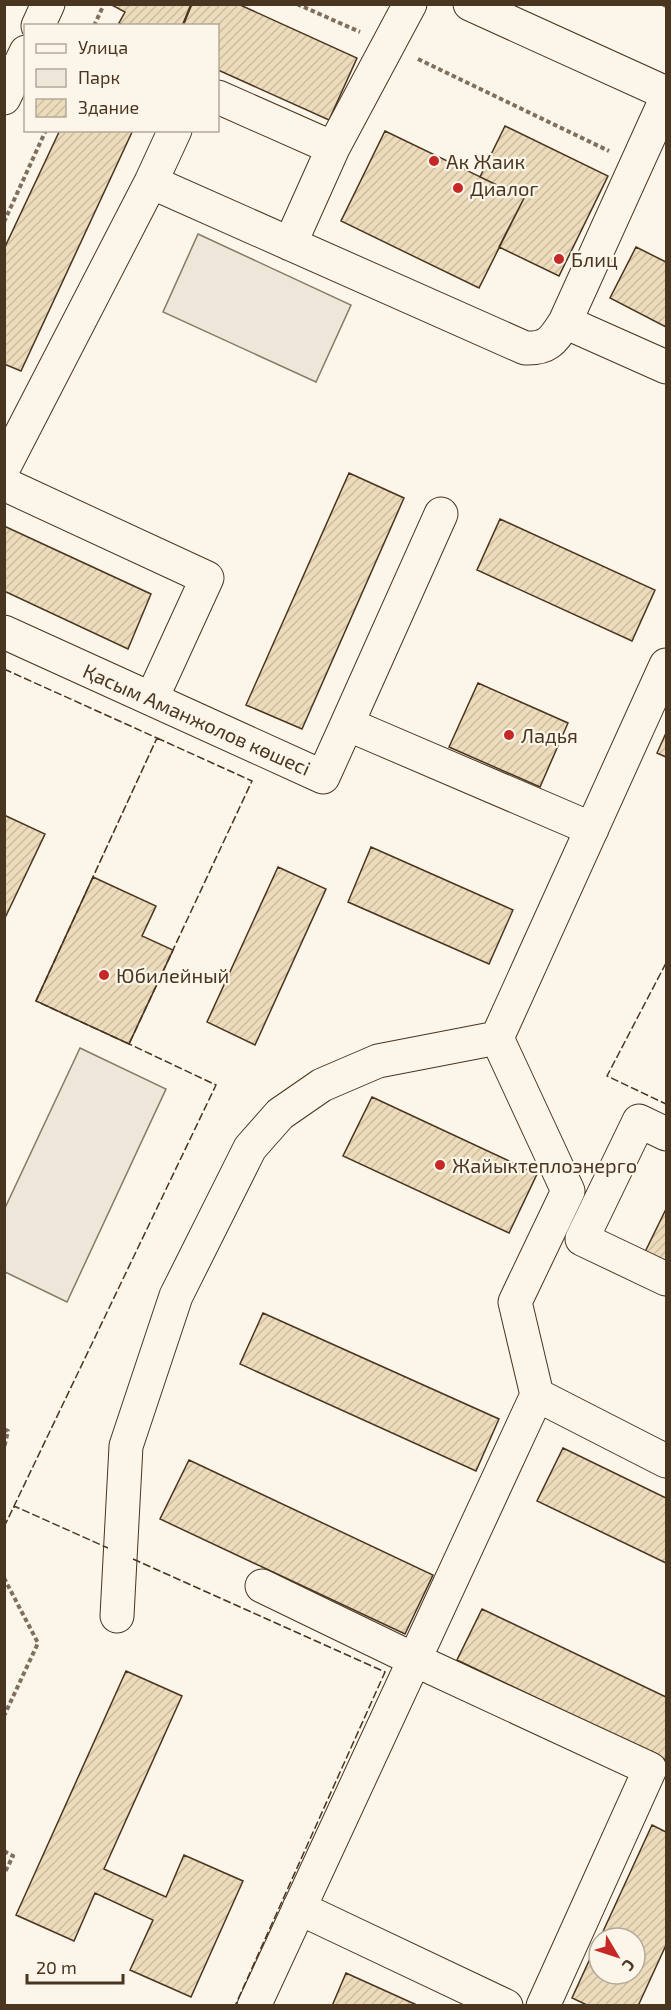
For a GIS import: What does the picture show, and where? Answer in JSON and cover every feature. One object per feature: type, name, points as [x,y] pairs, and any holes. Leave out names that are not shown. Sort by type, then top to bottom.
[{"type":"street","points":[[39,24],[48,4]]},
{"type":"street","points":[[290,244],[333,148],[410,4]]},
{"type":"street","points":[[471,4],[666,93]]},
{"type":"street","points":[[4,98],[24,56]]},
{"type":"street","points":[[219,98],[333,148]]},
{"type":"street","points":[[151,182],[525,348],[539,349],[551,342],[565,322],[666,99]]},
{"type":"street","points":[[4,467],[151,182],[174,132]]},
{"type":"street","points":[[565,322],[666,367]]},
{"type":"street","points":[[4,484],[207,578],[152,698]]},
{"type":"street","points":[[441,514],[347,724],[592,829]]},
{"type":"street","name":"Қасым Аманжолов көшесі","points":[[4,632],[323,777],[347,724]]},
{"type":"street","points":[[254,2006],[537,1395],[515,1302],[568,1191],[497,1038],[666,665]]},
{"type":"street","points":[[117,1616],[126,1446],[176,1296],[250,1148],[280,1114],[322,1085],[378,1061],[497,1038]]},
{"type":"street","points":[[666,1134],[639,1121],[582,1239],[666,1279]]},
{"type":"street","points":[[537,1395],[666,1461]]},
{"type":"street","points":[[262,1586],[650,1769],[543,2006]]},
{"type":"street","points":[[300,1908],[506,2006]]},
{"type":"path","points":[[95,24],[104,4]]},
{"type":"path","points":[[297,4],[389,45],[638,165]]},
{"type":"path","points":[[662,4],[666,6]]},
{"type":"path","points":[[4,222],[45,132]]},
{"type":"path","points":[[4,1429],[8,1431],[4,1448]]},
{"type":"path","points":[[4,1578],[38,1643],[4,1716]]},
{"type":"path","points":[[4,1851],[13,1856],[4,1874]]},
{"type":"green space","points":[[198,234],[351,305],[316,382],[163,312]]},
{"type":"green space","points":[[80,1048],[166,1089],[67,1302],[5,1272],[5,1208]]},
{"type":"building","points":[[110,4],[191,4],[183,24],[121,24],[119,23],[125,12]]},
{"type":"building","points":[[192,4],[238,4],[357,58],[329,120],[219,70],[219,24],[184,24]]},
{"type":"building","points":[[505,126],[608,176],[559,276],[499,247],[524,198],[480,177]]},
{"type":"building","points":[[385,131],[524,198],[479,288],[341,221]]},
{"type":"building","points":[[59,132],[132,132],[21,371],[4,364],[4,249]]},
{"type":"building","points":[[636,247],[666,262],[666,327],[610,298]]},
{"type":"building","points":[[349,473],[404,498],[302,729],[246,705]]},
{"type":"building","points":[[500,519],[655,590],[632,641],[477,570]]},
{"type":"building","points":[[4,526],[151,594],[128,649],[4,591]]},
{"type":"building","name":"Ладья","points":[[478,683],[568,723],[540,787],[449,747]]},
{"type":"building","points":[[666,733],[666,757],[657,753]]},
{"type":"building","points":[[4,815],[45,834],[4,920]]},
{"type":"building","points":[[371,847],[513,910],[489,964],[348,902]]},
{"type":"building","points":[[278,867],[326,889],[255,1045],[207,1022]]},
{"type":"building","name":"Юбилейный","points":[[93,877],[156,906],[142,936],[173,950],[129,1044],[36,1001]]},
{"type":"building","name":"Жайыктеплоэнерго","points":[[372,1097],[537,1174],[509,1233],[343,1156]]},
{"type":"building","points":[[666,1209],[666,1262],[645,1252]]},
{"type":"building","points":[[263,1313],[499,1419],[476,1471],[240,1364]]},
{"type":"building","points":[[563,1448],[666,1498],[666,1563],[537,1501]]},
{"type":"building","points":[[189,1460],[433,1575],[405,1634],[160,1519]]},
{"type":"building","points":[[482,1609],[666,1697],[666,1760],[457,1660]]},
{"type":"building","points":[[126,1671],[182,1696],[104,1869],[166,1897],[184,1855],[243,1881],[191,1997],[130,1970],[153,1920],[95,1893],[74,1941],[16,1915]]},
{"type":"building","points":[[652,1825],[666,1832],[666,1945],[638,2006],[589,2006],[572,1998],[587,1965],[587,1986],[647,1986],[647,1926],[606,1926]]},
{"type":"building","points":[[346,1973],[419,2006],[332,2006]]},
{"type":"fence","points":[[4,669],[157,738],[92,879]]},
{"type":"fence","points":[[157,738],[252,781],[129,1044],[36,1001],[157,738]]},
{"type":"fence","points":[[666,963],[607,1076],[666,1104]]},
{"type":"fence","points":[[4,1527],[216,1085],[127,1043]]},
{"type":"fence","points":[[14,1508],[14,1506],[108,1548]]},
{"type":"fence","points":[[133,1559],[385,1672],[235,2006]]},
{"type":"place","name":"Ак Жаик","points":[[434,161]]},
{"type":"place","name":"Диалог","points":[[458,188]]},
{"type":"place","name":"Блиц","points":[[559,259]]},
{"type":"place","name":"Ладья","points":[[509,735]]},
{"type":"place","name":"Юбилейный","points":[[104,975]]},
{"type":"place","name":"Жайыктеплоэнерго","points":[[440,1165]]}]
